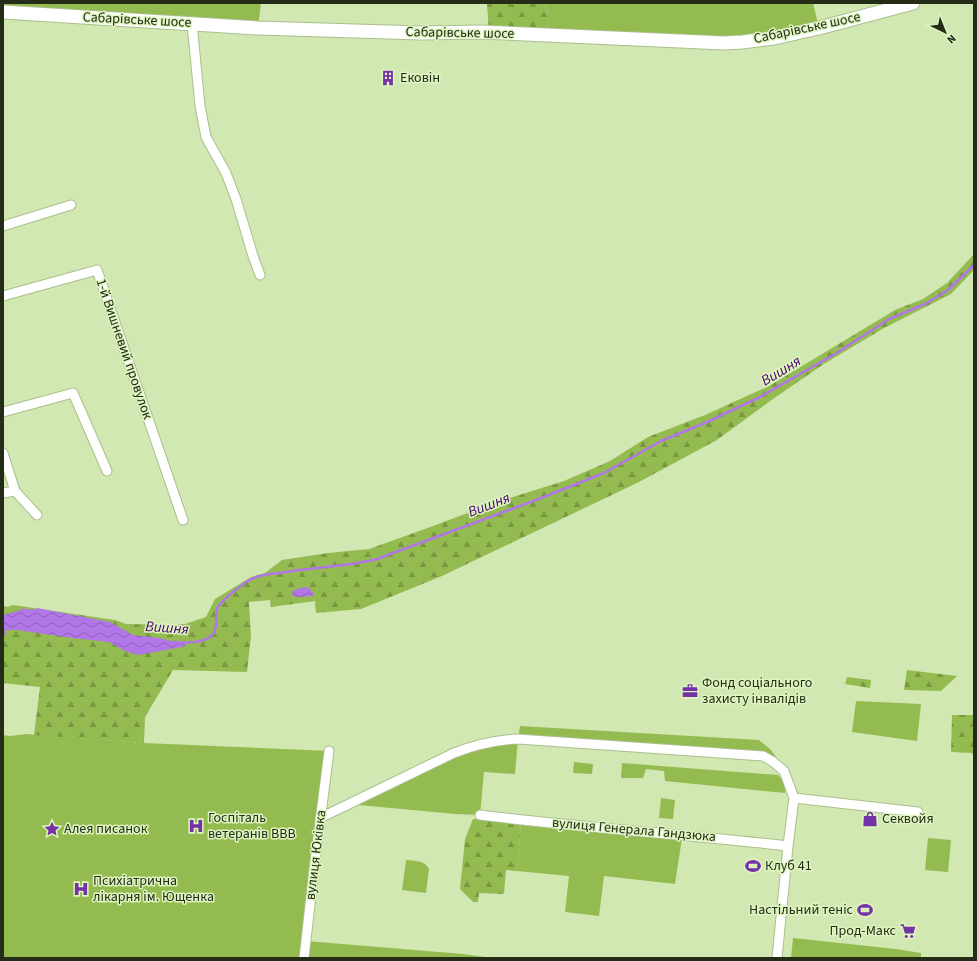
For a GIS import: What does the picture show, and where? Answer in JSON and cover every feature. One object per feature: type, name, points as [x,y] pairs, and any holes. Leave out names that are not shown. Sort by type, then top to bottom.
[{"type":"street","name":"Сабарівське шосе","points":[[3,12],[258,28],[421,33],[481,32],[724,43],[774,38],[914,3]]},
{"type":"street","points":[[192,23],[200,106],[206,137],[226,173],[236,199],[260,275]]},
{"type":"street","points":[[3,226],[71,204]]},
{"type":"street","name":"1-й Вишневий провулок","points":[[3,296],[97,270],[183,520]]},
{"type":"street","points":[[3,412],[73,393],[107,471]]},
{"type":"street","points":[[3,453],[15,491],[37,515]]},
{"type":"street","points":[[3,493],[15,491]]},
{"type":"street","points":[[320,818],[454,753],[485,743],[518,739],[758,755],[768,759],[784,771],[794,798],[777,958]]},
{"type":"street","name":"вулиця Юківка","points":[[304,958],[329,752]]},
{"type":"street","points":[[794,798],[918,812]]},
{"type":"street","name":"вулиця Генерала Гандзюка","points":[[480,815],[517,820],[740,840],[788,846]]},
{"type":"green space","points":[[3,3],[261,3],[258,28],[3,8]]},
{"type":"green space","points":[[487,3],[545,3],[550,36],[489,33]]},
{"type":"green space","points":[[545,3],[813,3],[819,28],[774,38],[550,36]]},
{"type":"green space","points":[[974,254],[974,270],[951,294],[884,328],[824,364],[717,440],[637,483],[442,576],[361,609],[316,613],[315,601],[271,607],[270,600],[249,602],[251,636],[247,672],[173,670],[145,717],[144,743],[34,735],[40,687],[3,683],[3,606],[7,607],[13,605],[115,620],[126,624],[176,625],[185,624],[206,617],[215,599],[251,577],[265,573],[282,560],[369,549],[500,501],[564,481],[610,461],[648,437],[705,415],[769,386],[895,310],[923,299],[947,283]]},
{"type":"green space","points":[[907,670],[957,676],[941,691],[904,690]]},
{"type":"green space","points":[[847,677],[871,680],[870,688],[845,684]]},
{"type":"green space","points":[[856,701],[921,704],[917,741],[852,732]]},
{"type":"green space","points":[[952,715],[974,715],[974,757],[972,753],[951,752]]},
{"type":"green space","points":[[520,726],[759,740],[771,750],[780,763],[768,759],[518,739]]},
{"type":"green space","points":[[26,734],[144,743],[329,751],[306,941],[463,954],[493,958],[3,958],[3,735],[10,736]]},
{"type":"green space","points":[[518,739],[515,774],[484,772],[480,815],[348,804],[454,753]]},
{"type":"green space","points":[[574,762],[593,764],[592,774],[573,773]]},
{"type":"green space","points":[[622,763],[778,775],[785,783],[785,793],[665,781],[664,771],[646,769],[643,778],[621,778]]},
{"type":"green space","points":[[661,798],[675,800],[673,819],[659,818]]},
{"type":"green space","points":[[473,819],[521,824],[517,871],[506,870],[504,894],[479,893],[478,902],[473,902],[460,889],[465,839]]},
{"type":"green space","points":[[521,824],[682,838],[675,884],[604,876],[599,916],[565,912],[569,876],[517,871]]},
{"type":"green space","points":[[928,838],[951,840],[948,872],[925,870]]},
{"type":"green space","points":[[406,860],[422,862],[429,869],[426,893],[402,890]]},
{"type":"green space","points":[[793,938],[896,949],[921,953],[921,958],[791,958]]},
{"type":"water","points":[[306,587],[310,589],[313,596],[293,596],[292,592],[296,589]]},
{"type":"water","points":[[37,608],[110,622],[133,635],[159,638],[175,642],[184,642],[186,645],[138,655],[125,651],[109,642],[17,630],[6,630],[3,637],[3,615],[22,610],[35,610]]},
{"type":"waterway","name":"Вишня","points":[[173,642],[194,642],[205,640],[210,637],[215,630],[217,611],[220,604],[240,586],[255,577],[304,569],[353,564],[377,559],[604,473],[661,441],[705,423],[758,398],[835,354],[889,319],[925,304],[948,290],[974,265]]},
{"type":"waterway","name":"Вишня","points":[[20,611],[39,611]]},
{"type":"place","name":"Ековін","points":[[388,78]]},
{"type":"place","name":"Фонд соціального захисту інвалідів","points":[[690,691]]},
{"type":"place","name":"Секвойя","points":[[870,819]]},
{"type":"place","name":"Госпіталь ветеранів ВВВ","points":[[196,826]]},
{"type":"place","name":"Алея писанок","points":[[52,829]]},
{"type":"place","name":"Клуб 41","points":[[753,866]]},
{"type":"place","name":"Психіатрична лікарня ім. Ющенка","points":[[81,889]]},
{"type":"place","name":"Настільний теніс","points":[[865,910]]},
{"type":"place","name":"Прод-Макс","points":[[908,931]]}]
